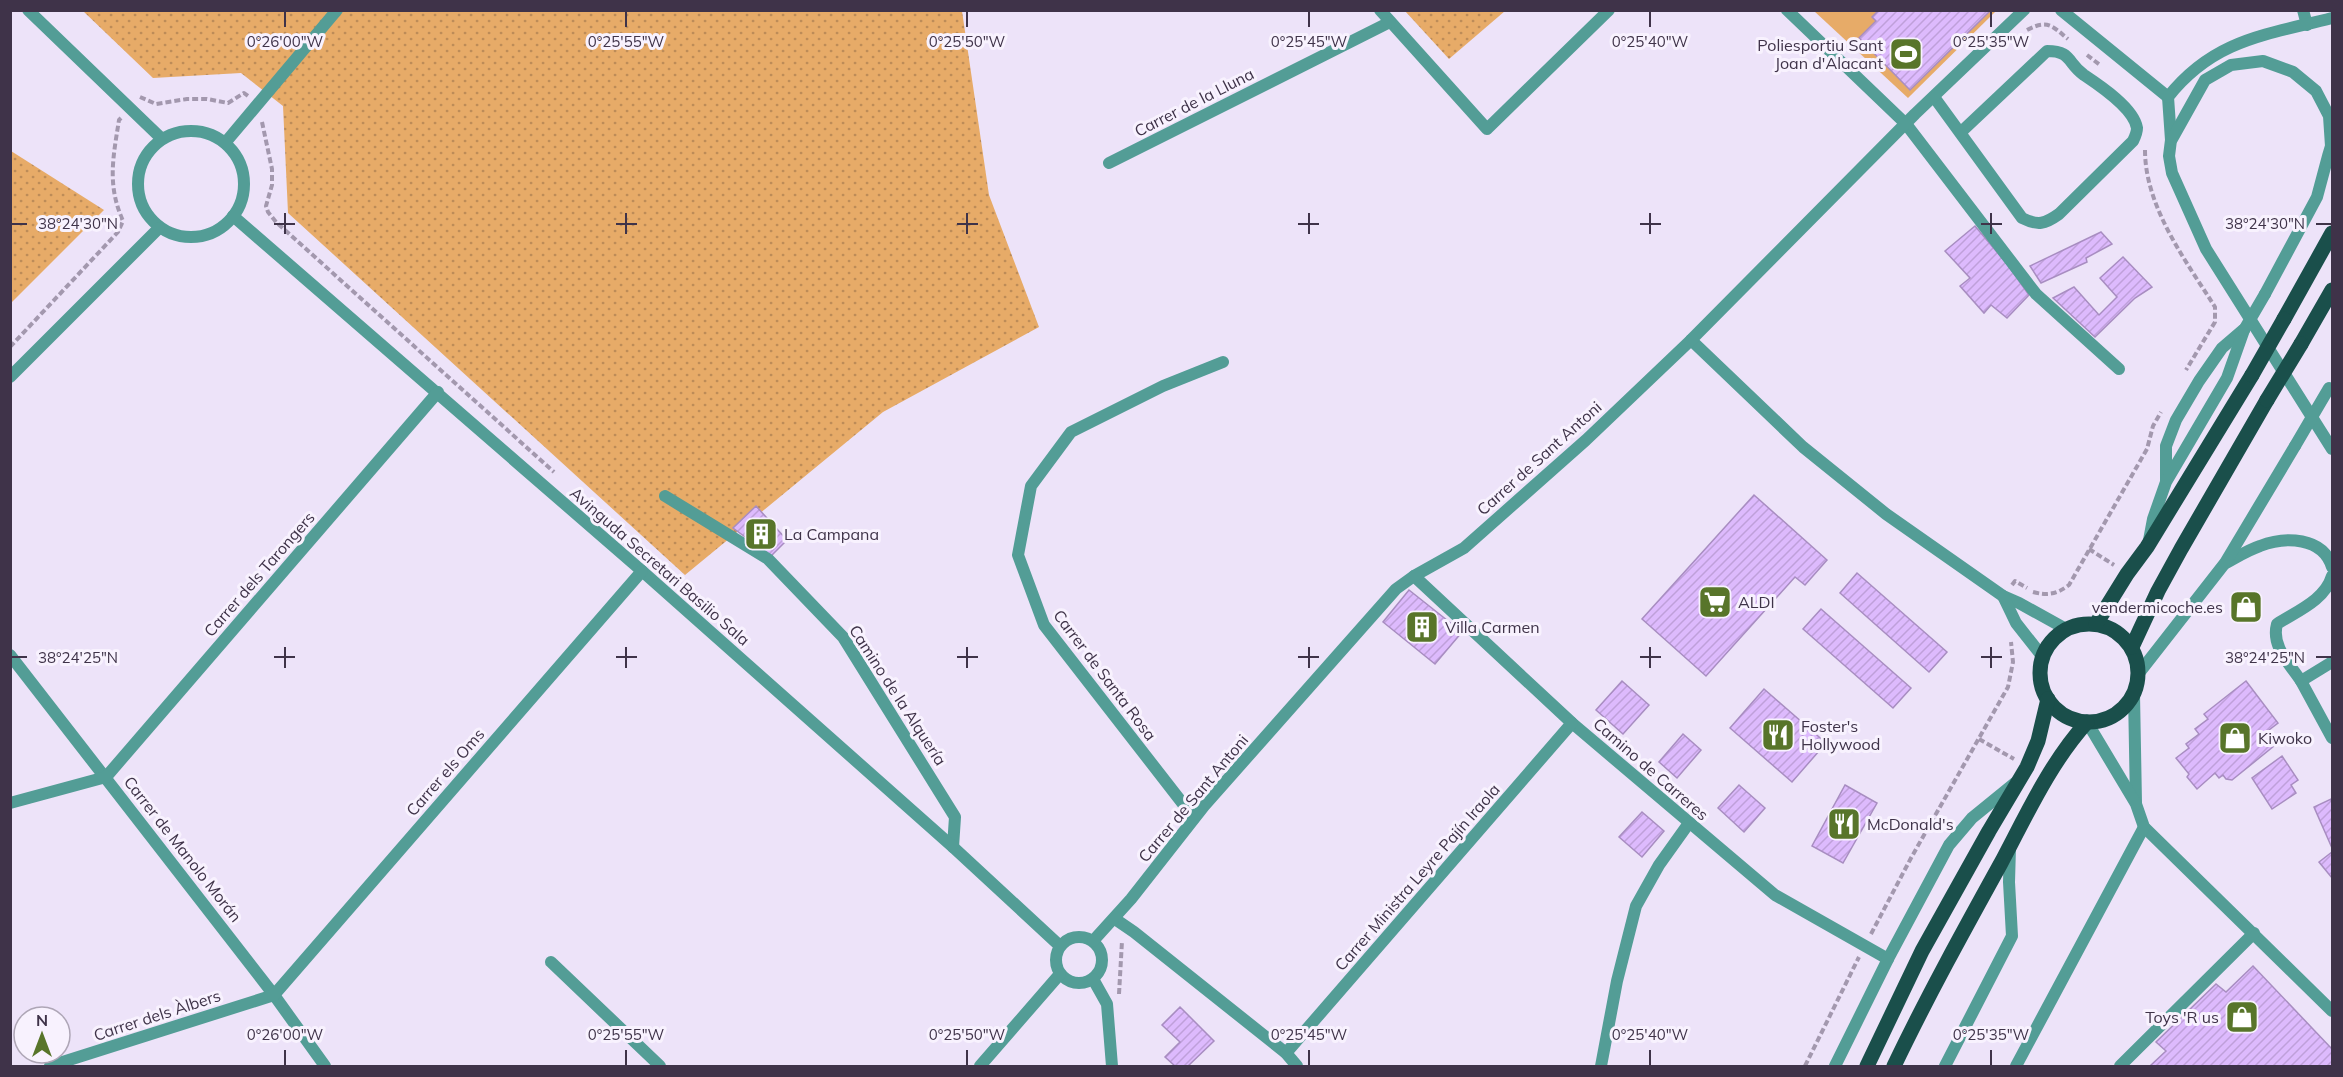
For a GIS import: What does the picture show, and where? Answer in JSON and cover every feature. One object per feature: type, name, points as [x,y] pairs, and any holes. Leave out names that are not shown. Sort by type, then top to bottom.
[{"type":"main road","points":[[2096,624],[2147,547],[2252,375],[2332,233]]},
{"type":"main road","points":[[2132,647],[2181,549],[2332,290]]},
{"type":"main road","points":[[2096,624],[2113,629],[2132,647],[2139,673],[2134,694],[2125,707],[2118,712],[2103,720],[2087,722],[2066,716],[2048,699],[2041,684],[2040,668],[2043,656],[2055,637],[2066,629],[2077,625],[2096,624]]},
{"type":"main road","points":[[1867,1066],[1922,951],[2027,767],[2038,741],[2048,699]]},
{"type":"main road","points":[[1894,1066],[2046,777],[2074,736],[2087,722]]},
{"type":"street","points":[[28,10],[162,138]]},
{"type":"street","points":[[225,143],[337,10]]},
{"type":"street","points":[[1380,10],[1487,129],[1609,10]]},
{"type":"street","points":[[1788,10],[1906,124],[2036,294],[2119,369]]},
{"type":"street","points":[[2061,10],[2168,97]]},
{"type":"street","points":[[2303,10],[2307,25]]},
{"type":"street","name":"Carrer de Sant Antoni","points":[[1093,941],[1115,919],[1194,818],[1396,589],[1414,576],[1464,548],[1586,440],[1690,340],[1906,124],[2020,15]]},
{"type":"street","points":[[2332,18],[2234,44],[2200,64],[2180,82],[2168,97],[2171,140],[2169,156],[2172,173],[2206,249],[2332,449]]},
{"type":"street","name":"Carrer de la Lluna","points":[[1109,163],[1390,22]]},
{"type":"street","points":[[1934,97],[1960,133],[2022,218],[2033,224],[2045,224],[2059,214],[2133,141],[2137,130],[2134,120],[2110,92],[2082,74],[2067,55],[2058,51],[2047,51],[1960,133]]},
{"type":"street","points":[[2147,547],[2153,519],[2166,482],[2227,378],[2244,330],[2317,197],[2331,146],[2329,116],[2316,91],[2293,72],[2263,61],[2231,65],[2205,80],[2171,140]]},
{"type":"street","points":[[194,130],[210,134],[225,143],[237,156],[244,175],[244,194],[234,216],[219,229],[196,237],[177,236],[159,228],[146,213],[139,198],[138,177],[148,152],[162,138],[177,132],[194,130]]},
{"type":"street","name":"Avinguda Secretari Basilio Sala","points":[[234,216],[642,571],[1060,946]]},
{"type":"street","points":[[10,377],[159,228]]},
{"type":"street","points":[[2166,482],[2166,446],[2176,420],[2222,348],[2244,330]]},
{"type":"street","points":[[1690,340],[1803,447],[1886,514],[2003,596],[2066,629]]},
{"type":"street","name":"Carrer de Santa Rosa","points":[[1194,818],[1044,625],[1018,555],[1031,486],[1071,432],[1163,386],[1223,362]]},
{"type":"street","points":[[2139,673],[2225,563],[2331,385]]},
{"type":"street","name":"Carrer dels Tarongers","points":[[106,777],[438,392]]},
{"type":"street","name":"Camino de la Alquería","points":[[665,496],[768,559],[843,637],[955,817],[952,847]]},
{"type":"street","points":[[2225,563],[2259,546],[2279,540],[2298,541],[2317,546],[2330,559],[2332,567]]},
{"type":"street","name":"Carrer els Oms","points":[[274,995],[642,571]]},
{"type":"street","name":"Camino de Carreres","points":[[1414,576],[1572,723],[1775,895],[1888,959]]},
{"type":"street","points":[[2332,576],[2330,585],[2319,597],[2277,624],[2275,634],[2276,643],[2301,681],[2332,738]]},
{"type":"street","points":[[2003,596],[2016,623],[2043,656]]},
{"type":"street","name":"Carrer de Manolo Morán","points":[[10,655],[274,995],[325,1066]]},
{"type":"street","points":[[2301,681],[2332,662]]},
{"type":"street","points":[[2134,694],[2136,804]]},
{"type":"street","points":[[2087,722],[2136,804],[2144,826],[2332,1011]]},
{"type":"street","name":"Carrer Ministra Leyre Pajín Iraola","points":[[1286,1053],[1572,723]]},
{"type":"street","points":[[10,803],[106,777]]},
{"type":"street","points":[[1835,1066],[1888,959],[1949,845],[1972,818],[2018,780]]},
{"type":"street","points":[[1601,1066],[1617,981],[1636,906],[1659,865],[1689,822]]},
{"type":"street","points":[[2016,1066],[2144,826]]},
{"type":"street","points":[[1945,1066],[2012,936],[2010,846]]},
{"type":"street","points":[[1115,919],[1286,1053],[1297,1066]]},
{"type":"street","points":[[2120,1066],[2254,933]]},
{"type":"street","points":[[1072,938],[1086,938],[1093,941],[1098,946],[1102,960],[1101,967],[1093,979],[1076,983],[1060,974],[1056,960],[1060,946],[1072,938]]},
{"type":"street","points":[[551,962],[660,1066]]},
{"type":"street","points":[[980,1066],[1060,974]]},
{"type":"street","points":[[1093,979],[1107,1004],[1112,1066]]},
{"type":"street","name":"Carrer dels Àlbers","points":[[50,1066],[274,995]]},
{"type":"path","points":[[2020,15],[2026,30],[2042,24],[2050,24],[2068,39]]},
{"type":"path","points":[[2087,54],[2105,69]]},
{"type":"path","points":[[2145,144],[2145,167],[2161,217],[2215,308],[2215,322],[2181,379]]},
{"type":"path","points":[[2003,596],[2015,581],[2033,592],[2044,595],[2058,593],[2069,585],[2147,449],[2153,426],[2164,407]]},
{"type":"path","points":[[1805,1066],[1911,858],[2008,687],[2013,662],[2011,640],[2007,633]]},
{"type":"path","points":[[1119,1004],[1122,939],[1128,927]]},
{"type":"shaded area","points":[[83,11],[962,11],[989,195],[1039,327],[883,412],[685,575],[288,213],[283,106],[241,73],[153,78]]},
{"type":"shaded area","points":[[1405,11],[1505,11],[1449,59]]},
{"type":"shaded area","name":"Poliesportiu Sant Joan d'Alacant","points":[[1814,11],[1996,11],[1908,98]]},
{"type":"shaded area","points":[[11,151],[104,210],[11,303]]},
{"type":"building","name":"Poliesportiu Sant Joan d'Alacant","points":[[1879,10],[1991,10],[1910,90],[1859,38],[1876,21],[1872,17]]},
{"type":"building","points":[[1975,226],[2029,295],[2007,318],[1991,305],[1984,313],[1960,286],[1970,278],[1945,251]]},
{"type":"building","points":[[2101,232],[2112,244],[2086,258],[2087,262],[2041,283],[2030,266]]},
{"type":"building","points":[[2123,257],[2152,287],[2135,298],[2095,337],[2053,298],[2074,287],[2099,315],[2117,297],[2100,278]]},
{"type":"building","name":"ALDI","points":[[1754,495],[1827,560],[1805,585],[1795,577],[1706,676],[1642,619]]},
{"type":"building","name":"La Campana","points":[[756,506],[787,540],[771,556],[733,528]]},
{"type":"building","points":[[1857,573],[1947,652],[1929,672],[1840,593]]},
{"type":"building","name":"Villa Carmen","points":[[1409,590],[1462,632],[1435,664],[1383,622]]},
{"type":"building","name":"vendermicoche.es","points":[[2245,599],[2254,612],[2247,616],[2239,603]]},
{"type":"building","points":[[1821,609],[1911,688],[1893,708],[1803,629]]},
{"type":"building","points":[[1622,681],[1649,705],[1623,734],[1596,710]]},
{"type":"building","name":"Kiwoko","points":[[2246,681],[2278,723],[2269,730],[2279,742],[2232,780],[2226,779],[2223,775],[2219,778],[2215,773],[2197,789],[2176,758],[2189,748],[2186,744],[2199,734],[2195,729],[2208,719],[2204,714]]},
{"type":"building","name":"Foster's Hollywood","points":[[1764,689],[1826,743],[1792,782],[1730,728]]},
{"type":"building","points":[[1683,734],[1701,750],[1677,778],[1659,762]]},
{"type":"building","points":[[2282,756],[2298,780],[2291,785],[2296,793],[2272,809],[2252,778]]},
{"type":"building","points":[[1739,785],[1765,808],[1744,832],[1718,808]]},
{"type":"building","name":"McDonald's","points":[[1845,785],[1877,803],[1843,863],[1812,846]]},
{"type":"building","points":[[2331,799],[2332,804],[2332,848],[2314,807]]},
{"type":"building","points":[[1642,812],[1664,831],[1642,857],[1619,837]]},
{"type":"building","points":[[2332,852],[2332,878],[2319,862]]},
{"type":"building","name":"Toys 'R us","points":[[2253,966],[2332,1049],[2332,1066],[2150,1066],[2166,1051],[2156,1042],[2216,984],[2226,992]]},
{"type":"building","points":[[1180,1007],[1214,1041],[1188,1066],[1175,1066],[1165,1057],[1180,1042],[1162,1025]]},
{"type":"place","name":"Poliesportiu Sant Joan d'Alacant","points":[[1906,54]]},
{"type":"place","name":"La Campana","points":[[761,534]]},
{"type":"place","name":"ALDI","points":[[1715,602]]},
{"type":"place","name":"vendermicoche.es","points":[[2246,607]]},
{"type":"place","name":"Villa Carmen","points":[[1422,627]]},
{"type":"place","name":"Foster's Hollywood","points":[[1778,735]]},
{"type":"place","name":"Kiwoko","points":[[2235,738]]},
{"type":"place","name":"McDonald's","points":[[1844,824]]},
{"type":"place","name":"Toys 'R us","points":[[2242,1017]]}]
